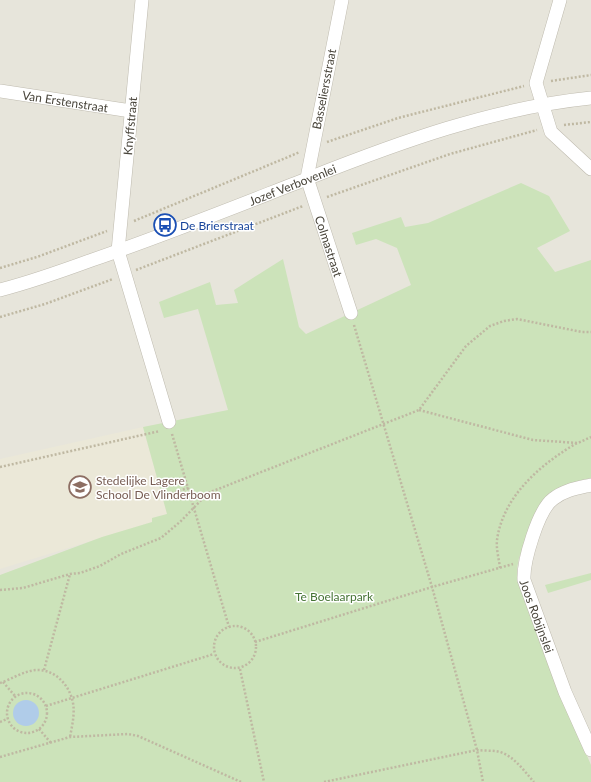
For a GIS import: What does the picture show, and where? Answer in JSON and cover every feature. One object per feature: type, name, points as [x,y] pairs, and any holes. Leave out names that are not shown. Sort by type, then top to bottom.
[{"type":"street","name":"Knyffstraat","points":[[118,251],[142,0]]},
{"type":"street","name":"Basseliersstraat","points":[[307,178],[342,0]]},
{"type":"street","points":[[560,0],[536,83],[544,105],[551,132],[591,169]]},
{"type":"street","name":"Van Erstenstraat","points":[[0,91],[131,111]]},
{"type":"street","name":"Jozef Verbovenlei","points":[[0,290],[54,274],[118,251],[369,154],[422,136],[493,115],[591,98]]},
{"type":"street","name":"Colmastraat","points":[[307,178],[351,313]]},
{"type":"street","points":[[118,251],[169,425]]},
{"type":"street","name":"Joos Robijnslei","points":[[591,485],[564,492],[547,505],[542,512],[526,561],[524,572],[524,580],[565,692],[591,750]]},
{"type":"path","points":[[0,268],[37,257],[120,226],[312,147],[398,118],[536,83],[591,75]]},
{"type":"path","points":[[0,317],[45,304],[125,275],[314,201],[450,154],[531,131],[591,122]]},
{"type":"path","points":[[351,313],[432,587],[477,750],[483,782]]},
{"type":"path","points":[[0,590],[23,588],[70,574],[80,574],[100,566],[121,554],[161,538],[181,521],[202,498],[215,490],[419,410],[466,346],[490,326],[517,318],[582,332],[591,332]]},
{"type":"path","points":[[419,410],[533,440],[578,443]]},
{"type":"path","points":[[0,467],[169,425],[229,627]]},
{"type":"path","points":[[500,568],[497,541],[502,521],[510,503],[525,484],[561,452],[591,437]]},
{"type":"path","points":[[160,497],[188,488]]},
{"type":"path","points":[[255,642],[432,587],[526,561]]},
{"type":"path","points":[[44,670],[70,574]]},
{"type":"path","points":[[237,626],[245,629],[251,633],[255,642],[256,649],[254,656],[250,662],[240,669],[223,666],[214,654],[213,646],[215,638],[220,632],[229,627],[237,626]]},
{"type":"path","points":[[46,706],[71,697],[214,654]]},
{"type":"path","points":[[240,669],[264,782]]},
{"type":"path","points":[[14,696],[2,682],[37,670],[51,672],[57,676],[68,689],[71,697],[73,719],[70,737]]},
{"type":"path","points":[[26,692],[33,693],[43,700],[47,712],[46,718],[39,729],[33,732],[21,732],[15,730],[10,725],[6,713],[7,707],[14,696],[26,692]]},
{"type":"path","points":[[0,722],[7,719]]},
{"type":"path","points":[[39,729],[51,743]]},
{"type":"path","points":[[0,758],[70,737],[132,734],[241,782]]},
{"type":"path","points":[[324,782],[477,750],[499,752],[516,762],[534,782]]},
{"type":"shaded area","points":[[0,0],[591,0],[591,782],[0,782]]},
{"type":"shaded area","name":"Stedelijke Lagere School De Vlinderboom","points":[[143,427],[168,514],[152,518],[153,522],[0,569],[0,459]]},
{"type":"green space","name":"Te Boelaarpark","points":[[521,183],[549,196],[570,231],[537,248],[555,272],[591,260],[591,478],[564,486],[538,508],[519,558],[517,569],[518,580],[546,659],[591,765],[591,782],[0,782],[0,575],[102,537],[152,522],[152,518],[167,514],[143,427],[228,410],[198,309],[164,318],[159,302],[210,282],[216,305],[238,303],[234,290],[283,259],[299,327],[306,334],[411,285],[397,248],[376,239],[356,245],[352,233],[401,217],[405,227],[428,223]]},
{"type":"green space","points":[[591,573],[591,580],[548,593],[545,585]]},
{"type":"water","points":[[26,700],[35,704],[39,713],[35,722],[26,726],[17,722],[13,713],[17,704]]},
{"type":"place","name":"De Brierstraat","points":[[165,225]]},
{"type":"place","name":"Stedelijke Lagere School De Vlinderboom","points":[[80,487]]}]
